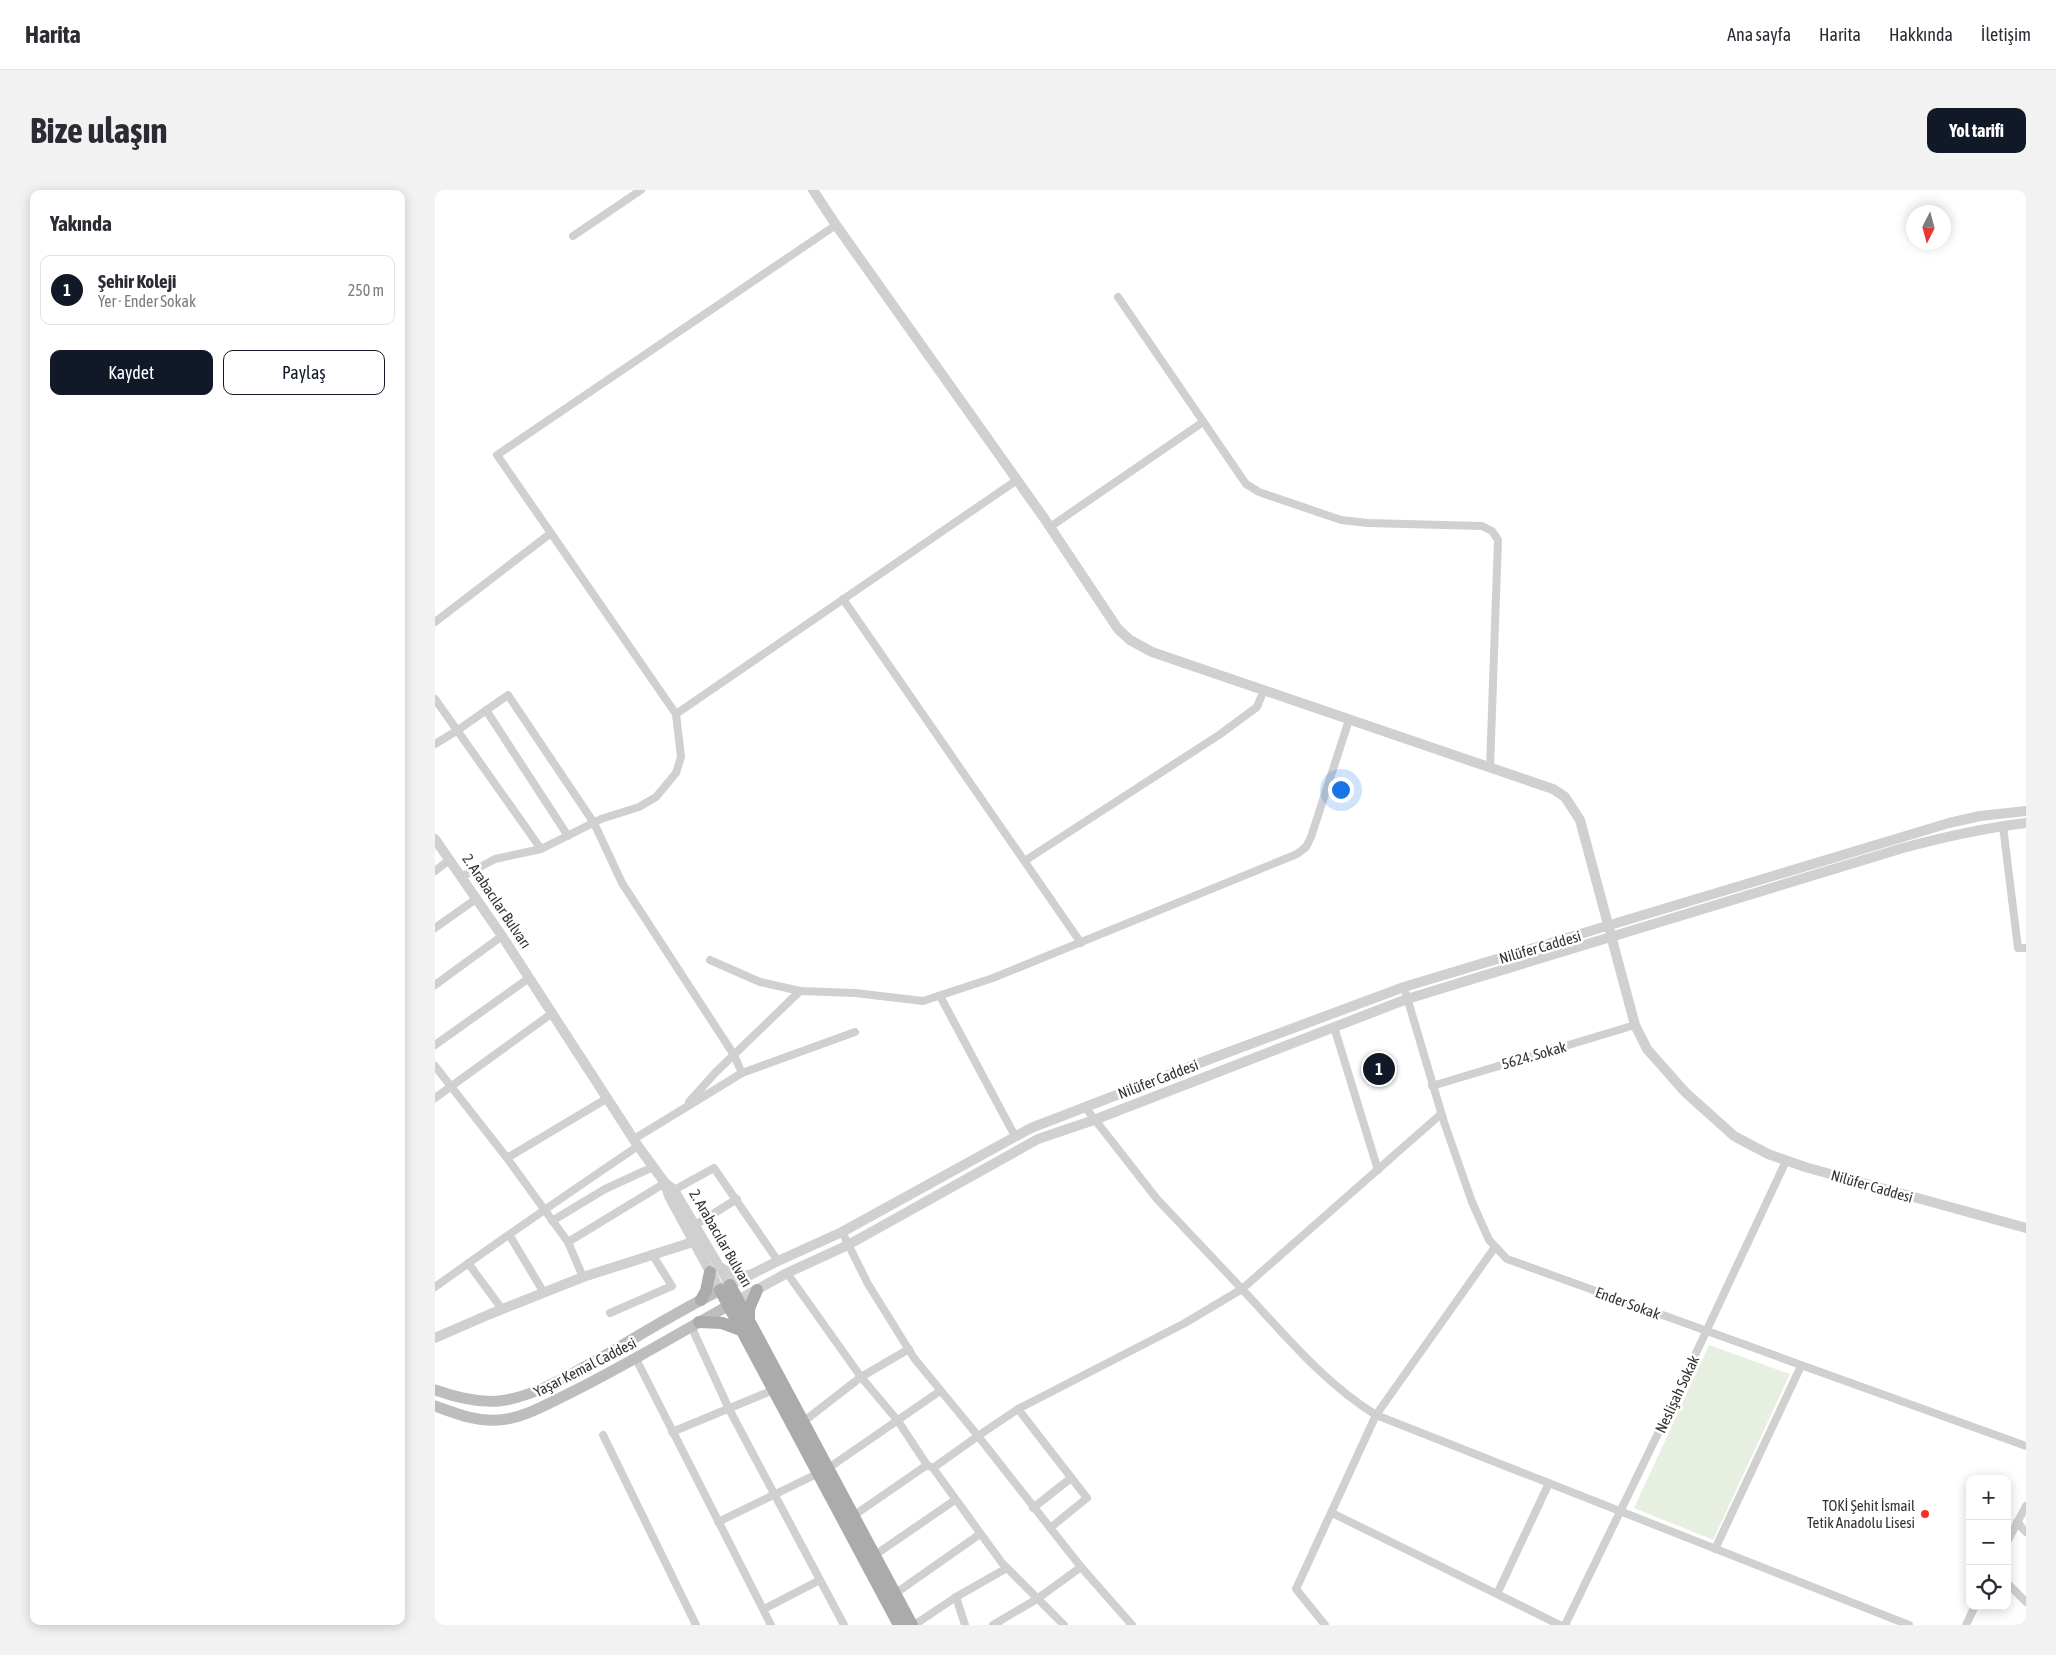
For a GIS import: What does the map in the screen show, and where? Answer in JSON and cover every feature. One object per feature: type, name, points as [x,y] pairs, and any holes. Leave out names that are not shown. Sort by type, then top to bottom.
[{"type":"main road","points":[[701,1300],[714,1269]]},
{"type":"main road","points":[[725,1288],[823,1471],[899,1625]]},
{"type":"main road","name":"Yaşar Kemal Caddesi","points":[[435,1390],[489,1401],[501,1401],[531,1392],[577,1371],[725,1288]]},
{"type":"main road","points":[[757,1290],[749,1309],[745,1326],[803,1422],[823,1471],[853,1516],[913,1625]]},
{"type":"main road","name":"Yaşar Kemal Caddesi","points":[[435,1406],[470,1418],[505,1420],[549,1403],[636,1359],[733,1303]]},
{"type":"main road","points":[[695,1324],[722,1323],[745,1326]]},
{"type":"street","points":[[573,236],[641,190]]},
{"type":"street","points":[[813,190],[835,225],[1050,527],[1118,629],[1130,640],[1152,652],[1263,692],[1553,789],[1565,796],[1580,820],[1610,931]]},
{"type":"street","points":[[461,877],[495,859],[541,849],[594,823],[639,807],[656,797],[676,773],[681,757],[675,714],[497,455],[835,225]]},
{"type":"street","points":[[1118,297],[1247,484],[1259,492],[1341,520],[1368,523],[1482,526],[1492,530],[1498,540],[1490,768]]},
{"type":"street","points":[[1050,527],[1203,422]]},
{"type":"street","points":[[675,714],[1017,480]]},
{"type":"street","points":[[435,622],[551,533]]},
{"type":"street","points":[[843,599],[1026,860],[1081,943]]},
{"type":"street","points":[[1026,860],[1219,735],[1257,706],[1263,692]]},
{"type":"street","points":[[435,744],[508,695],[594,823],[622,883],[733,1055],[742,1073]]},
{"type":"street","points":[[435,699],[541,849]]},
{"type":"street","points":[[486,710],[568,836]]},
{"type":"street","points":[[710,960],[760,982],[800,991],[855,993],[923,1001],[993,978],[1297,854],[1306,847],[1311,837],[1349,720]]},
{"type":"street","name":"Nilüfer Caddesi","points":[[725,1288],[842,1232],[1031,1128],[1403,987],[1610,931],[1949,823],[1980,816],[2026,811]]},
{"type":"street","points":[[733,1303],[787,1273],[847,1245],[1038,1139],[1095,1120],[1407,999],[1610,931],[1903,848],[1957,834],[2026,824]]},
{"type":"street","points":[[2003,826],[2018,948],[2026,948]]},
{"type":"street","name":"2. Arabacılar Bulvarı","points":[[435,839],[502,936],[606,1099],[653,1167],[665,1183],[674,1190],[695,1225],[714,1269]]},
{"type":"street","points":[[435,871],[449,860]]},
{"type":"street","points":[[435,928],[476,899]]},
{"type":"street","name":"Nilüfer Caddesi","points":[[1610,931],[1635,1025],[1647,1049],[1685,1092],[1734,1136],[1787,1161],[2026,1228]]},
{"type":"street","points":[[435,985],[502,936]]},
{"type":"street","points":[[435,1045],[529,978]]},
{"type":"street","name":"Ender Sokak","points":[[1403,987],[1432,1086],[1472,1202],[1489,1240],[1507,1259],[2026,1446]]},
{"type":"street","points":[[683,1110],[733,1055],[800,991]]},
{"type":"street","points":[[940,996],[1015,1136]]},
{"type":"street","points":[[435,1098],[551,1014]]},
{"type":"street","name":"5624. Sokak","points":[[1432,1086],[1635,1025]]},
{"type":"street","points":[[1333,1027],[1378,1170]]},
{"type":"street","points":[[435,1287],[510,1236],[543,1210],[683,1110],[742,1073],[855,1032]]},
{"type":"street","points":[[435,1066],[449,1087],[507,1158],[568,1242],[583,1277]]},
{"type":"street","points":[[507,1158],[606,1099]]},
{"type":"street","points":[[1085,1107],[1157,1199],[1300,1352],[1357,1403],[1377,1415],[1909,1625]]},
{"type":"street","points":[[853,1516],[1018,1409],[1185,1323],[1243,1290],[1441,1114]]},
{"type":"street","name":"Neslişah Sokak","points":[[1565,1625],[1787,1161]]},
{"type":"street","points":[[552,1222],[605,1189],[653,1167]]},
{"type":"street","points":[[674,1190],[714,1168],[778,1261]]},
{"type":"street","points":[[568,1242],[665,1183],[669,1196],[693,1242],[714,1269],[725,1288]]},
{"type":"street","points":[[695,1225],[737,1200]]},
{"type":"street","points":[[842,1232],[868,1284],[909,1350],[1033,1508],[1132,1625]]},
{"type":"street","points":[[510,1236],[544,1293]]},
{"type":"street","points":[[436,1336],[583,1277],[693,1242]]},
{"type":"street","points":[[1325,1625],[1296,1589],[1377,1415],[1495,1247]]},
{"type":"street","points":[[611,1313],[672,1286],[652,1254]]},
{"type":"street","points":[[468,1264],[502,1309]]},
{"type":"street","points":[[714,1269],[749,1276]]},
{"type":"street","points":[[787,1273],[861,1377],[898,1421],[980,1534],[1007,1568],[1064,1625]]},
{"type":"street","points":[[695,1324],[729,1408],[844,1625]]},
{"type":"street","points":[[803,1422],[861,1377],[909,1350]]},
{"type":"street","points":[[636,1359],[771,1625]]},
{"type":"street","points":[[1715,1549],[1801,1366]]},
{"type":"street","points":[[673,1432],[771,1391]]},
{"type":"street","points":[[718,1522],[823,1471],[940,1391]]},
{"type":"street","points":[[1018,1409],[1087,1498],[1050,1528]]},
{"type":"street","points":[[603,1435],[696,1625]]},
{"type":"street","points":[[1033,1508],[1071,1478]]},
{"type":"street","points":[[1497,1594],[1549,1483]]},
{"type":"street","points":[[875,1555],[955,1500]]},
{"type":"street","points":[[2011,1534],[2026,1506]]},
{"type":"street","points":[[1332,1513],[1560,1625]]},
{"type":"street","points":[[2017,1522],[2026,1532]]},
{"type":"street","points":[[896,1593],[980,1534]]},
{"type":"street","points":[[993,1625],[1037,1599],[1081,1567]]},
{"type":"street","points":[[913,1625],[956,1597],[1007,1568]]},
{"type":"street","points":[[764,1609],[820,1580]]},
{"type":"street","points":[[2011,1587],[2026,1602]]},
{"type":"street","points":[[956,1597],[965,1625]]},
{"type":"street","points":[[1966,1625],[1973,1610]]},
{"type":"green space","points":[[1709,1345],[1790,1374],[1713,1540],[1634,1508]]},
{"type":"place","name":"Şehir Koleji","points":[[1379,1069]]},
{"type":"place","name":"TOKİ Şehit İsmail Tetik Anadolu Lisesi","points":[[1925,1514]]}]
